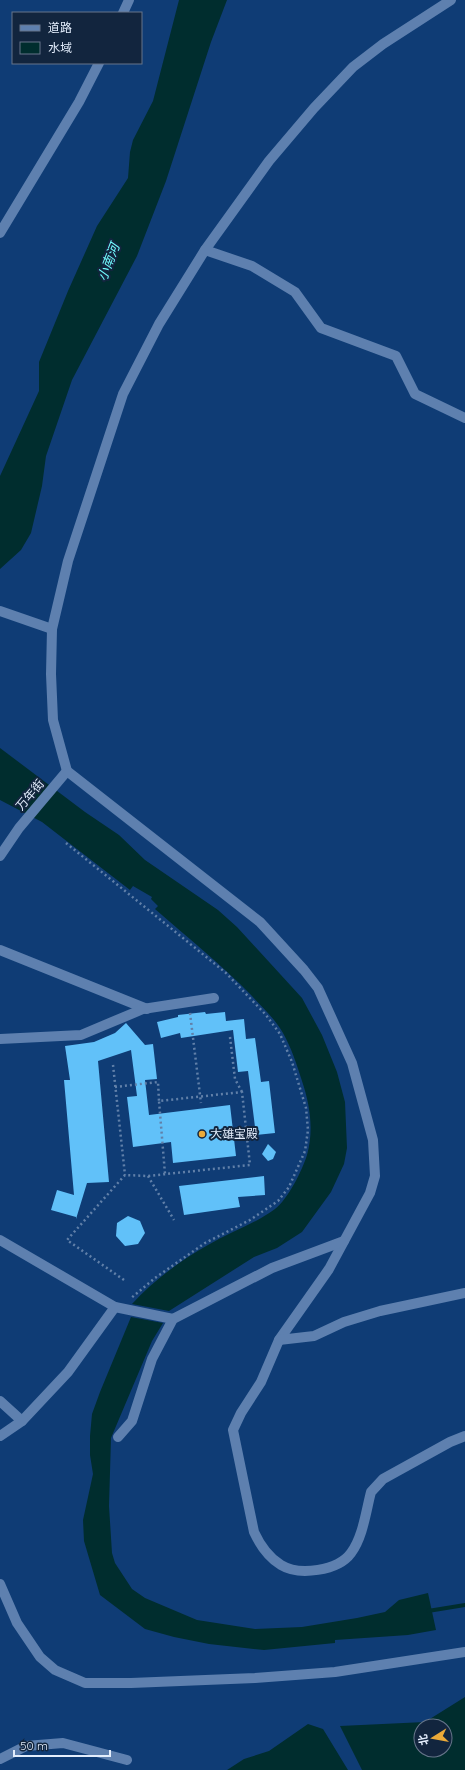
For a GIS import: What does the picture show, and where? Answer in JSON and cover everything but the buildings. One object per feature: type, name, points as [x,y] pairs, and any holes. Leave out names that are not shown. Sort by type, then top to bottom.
[{"type":"street","points":[[123,12],[129,0]]},
{"type":"street","points":[[451,0],[383,44],[353,67],[314,108],[269,161],[205,250],[159,324],[123,394],[68,561],[52,630],[51,680],[53,720],[67,772],[260,922],[304,970],[318,988],[352,1063],[373,1140],[376,1165],[373,1186],[329,1269],[279,1340],[261,1382],[232,1430],[254,1532],[261,1546],[269,1555],[289,1569],[326,1569],[340,1563],[351,1553],[357,1539],[371,1492],[375,1486],[382,1479],[450,1442],[465,1436]]},
{"type":"street","points":[[0,233],[79,102],[98,64]]},
{"type":"street","points":[[205,250],[252,266],[294,292],[321,328],[396,356],[415,394],[465,418]]},
{"type":"street","points":[[0,611],[52,630]]},
{"type":"street","name":"万年街","points":[[0,856],[19,828],[67,772]]},
{"type":"street","points":[[0,950],[147,1009]]},
{"type":"street","points":[[0,1039],[81,1035],[147,1009],[214,998]]},
{"type":"street","points":[[0,1240],[122,1306],[173,1319]]},
{"type":"street","points":[[118,1437],[132,1421],[152,1359],[173,1319],[272,1268],[344,1241]]},
{"type":"street","points":[[279,1340],[314,1336],[344,1322],[380,1311],[465,1294]]},
{"type":"street","points":[[0,1436],[22,1421],[68,1372],[122,1306]]},
{"type":"street","points":[[0,1402],[22,1421]]},
{"type":"street","points":[[0,1584],[17,1623],[40,1657],[55,1670],[85,1683],[131,1684],[255,1678],[335,1672],[465,1652]]},
{"type":"street","points":[[0,1747],[2,1758],[26,1746],[63,1743],[127,1760]]},
{"type":"path","points":[[66,843],[226,973],[266,1015],[280,1034],[292,1062],[306,1108],[308,1130],[305,1151],[292,1180],[278,1201],[250,1220],[205,1243],[155,1278],[122,1306]]},
{"type":"path","points":[[189,1002],[201,1104]]},
{"type":"path","points":[[125,1175],[148,1176],[250,1165],[242,1092],[235,1079],[230,1037]]},
{"type":"path","points":[[113,1065],[125,1175],[67,1240],[124,1280]]},
{"type":"path","points":[[115,1087],[158,1082],[165,1174]]},
{"type":"path","points":[[159,1101],[242,1092]]},
{"type":"path","points":[[148,1176],[174,1220]]},
{"type":"water","name":"小南河","points":[[179,0],[227,0],[211,42],[166,181],[137,256],[72,380],[46,456],[42,486],[31,533],[21,550],[0,569],[0,476],[39,391],[39,362],[68,291],[97,226],[128,178],[130,152],[133,140],[153,101]]},
{"type":"water","points":[[0,748],[85,812],[119,835],[145,860],[218,910],[237,927],[302,998],[322,1035],[337,1072],[345,1102],[347,1148],[344,1164],[331,1192],[302,1232],[277,1248],[254,1257],[169,1311],[132,1304],[158,1279],[178,1264],[216,1240],[251,1224],[275,1209],[290,1192],[302,1169],[309,1146],[311,1127],[305,1090],[291,1050],[283,1033],[269,1014],[229,973],[155,909],[158,906],[151,899],[152,897],[133,886],[130,890],[42,822],[0,800]]},
{"type":"water","points":[[131,1317],[163,1323],[152,1341],[111,1438],[109,1506],[112,1553],[115,1563],[132,1589],[145,1598],[197,1620],[255,1629],[302,1627],[357,1618],[385,1612],[399,1600],[428,1593],[436,1630],[408,1635],[335,1640],[335,1643],[264,1650],[209,1644],[145,1629],[100,1595],[84,1541],[83,1520],[93,1474],[90,1455],[92,1414]]},
{"type":"water","points":[[465,1697],[465,1770],[362,1770],[340,1726],[413,1723],[413,1758],[453,1758],[453,1718],[431,1718]]},
{"type":"water","points":[[308,1724],[323,1729],[348,1770],[227,1770],[244,1759],[269,1751]]},
{"type":"waterway","points":[[428,1611],[465,1605]]},
{"type":"place","name":"大雄宝殿","points":[[202,1134]]}]
